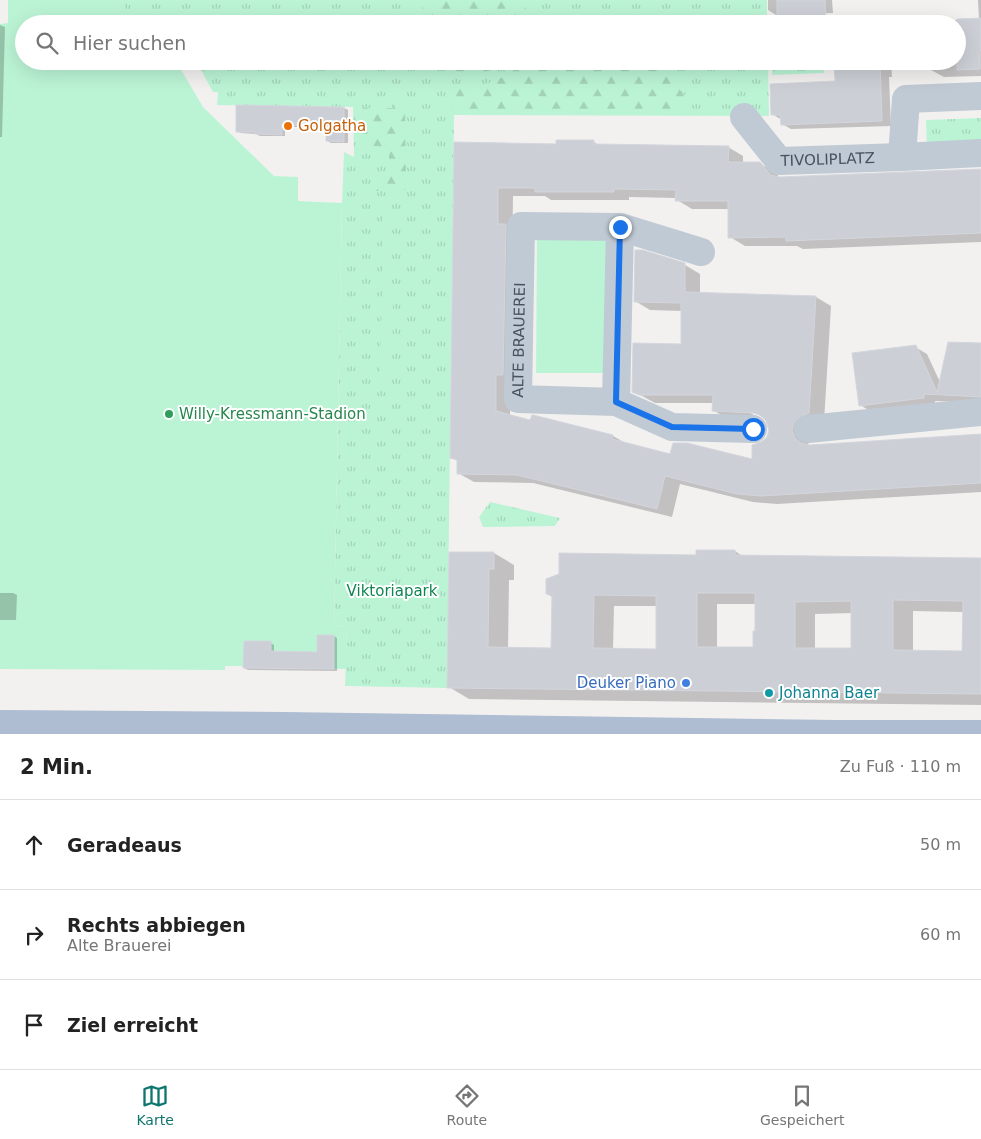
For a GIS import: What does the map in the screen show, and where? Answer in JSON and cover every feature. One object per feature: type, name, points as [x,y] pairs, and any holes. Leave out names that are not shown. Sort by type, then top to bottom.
[{"type":"main road","points":[[0,724],[410,731],[981,734]]},
{"type":"street","points":[[902,157],[906,99],[981,96]]},
{"type":"street","name":"TIVOLIPLATZ","points":[[744,117],[779,161],[981,152]]},
{"type":"street","name":"ALTE BRAUEREI","points":[[616,402],[518,399],[521,226],[620,227],[701,252]]},
{"type":"street","points":[[620,227],[616,402],[672,427],[753,429]]},
{"type":"street","points":[[808,429],[981,412]]},
{"type":"green space","name":"Willy-Kressmann-Stadion","points":[[8,0],[125,0],[125,15],[15,15],[15,70],[181,70],[203,107],[274,176],[298,177],[298,201],[342,203],[334,626],[347,627],[346,669],[243,668],[243,666],[225,666],[225,670],[0,669],[0,24],[8,23]]},
{"type":"green space","points":[[125,0],[767,0],[767,15],[125,15]]},
{"type":"green space","points":[[422,0],[520,0],[530,15],[422,15]]},
{"type":"green space","name":"Viktoriapark","points":[[201,70],[768,70],[769,116],[454,115],[447,688],[345,686],[347,627],[334,626],[342,203],[344,152],[354,157],[353,107],[217,105],[218,92],[213,92]]},
{"type":"green space","points":[[450,70],[492,70],[479,74],[450,74]]},
{"type":"green space","points":[[514,70],[672,70],[674,80],[686,96],[687,113],[452,111],[453,88],[482,85]]},
{"type":"green space","points":[[772,70],[824,70],[824,73],[772,75]]},
{"type":"green space","points":[[393,99],[405,99],[406,190],[372,191],[372,174],[389,173],[389,147],[365,146],[364,108],[393,108]]},
{"type":"green space","points":[[981,118],[981,146],[927,148],[926,120]]},
{"type":"green space","points":[[383,217],[392,217],[391,280],[382,280]]},
{"type":"green space","points":[[537,237],[608,238],[607,373],[536,373]]},
{"type":"green space","points":[[382,289],[393,289],[392,377],[380,377]]},
{"type":"green space","points":[[490,502],[560,518],[555,526],[483,527],[479,517]]},
{"type":"building","points":[[777,0],[825,0],[826,15],[777,15]]},
{"type":"building","points":[[981,18],[980,69],[966,70],[966,19]]},
{"type":"building","points":[[834,70],[880,70],[882,121],[781,125],[780,115],[771,115],[770,84],[835,81]]},
{"type":"building","points":[[236,105],[344,107],[344,142],[326,141],[326,126],[282,125],[282,135],[236,132]]},
{"type":"building","points":[[556,140],[594,140],[594,144],[729,146],[728,162],[760,162],[770,175],[780,177],[981,169],[981,233],[786,241],[786,237],[728,238],[728,201],[675,201],[676,190],[614,189],[614,192],[535,192],[535,188],[498,188],[498,224],[506,224],[503,375],[496,375],[496,411],[530,420],[533,415],[613,435],[612,439],[670,454],[673,443],[687,443],[752,459],[752,445],[761,442],[767,437],[769,430],[766,421],[761,415],[712,411],[713,395],[639,395],[632,392],[633,343],[681,344],[681,303],[634,302],[635,250],[643,250],[685,263],[685,292],[816,296],[809,413],[799,417],[794,423],[792,430],[795,438],[801,443],[810,445],[981,434],[981,483],[761,496],[737,494],[665,476],[657,509],[517,475],[457,474],[457,460],[450,458],[454,142],[556,144]]},
{"type":"building","points":[[948,342],[981,343],[981,397],[924,394],[924,398],[859,406],[852,353],[916,345],[937,392]]},
{"type":"building","points":[[696,550],[735,550],[735,555],[981,558],[981,694],[447,688],[449,552],[494,552],[494,569],[489,569],[488,647],[551,648],[552,594],[546,594],[546,579],[559,574],[559,553],[696,555]],"holes":[[[697,593],[755,593],[753,647],[697,647]],[[594,595],[656,596],[656,649],[593,648]],[[893,600],[963,601],[962,651],[893,650]],[[851,601],[851,648],[795,648],[795,602]]]},
{"type":"building","points":[[317,635],[334,635],[334,669],[243,668],[244,641],[271,641],[271,651],[317,652]]},
{"type":"place","name":"Golgatha","points":[[288,126]]},
{"type":"place","name":"Willy-Kressmann-Stadion","points":[[169,414]]},
{"type":"place","name":"Deuker Piano","points":[[686,683]]},
{"type":"place","name":"Johanna Baer","points":[[769,693]]},
{"type":"route","points":[[620,227],[616,402],[672,427],[753,429]]}]
